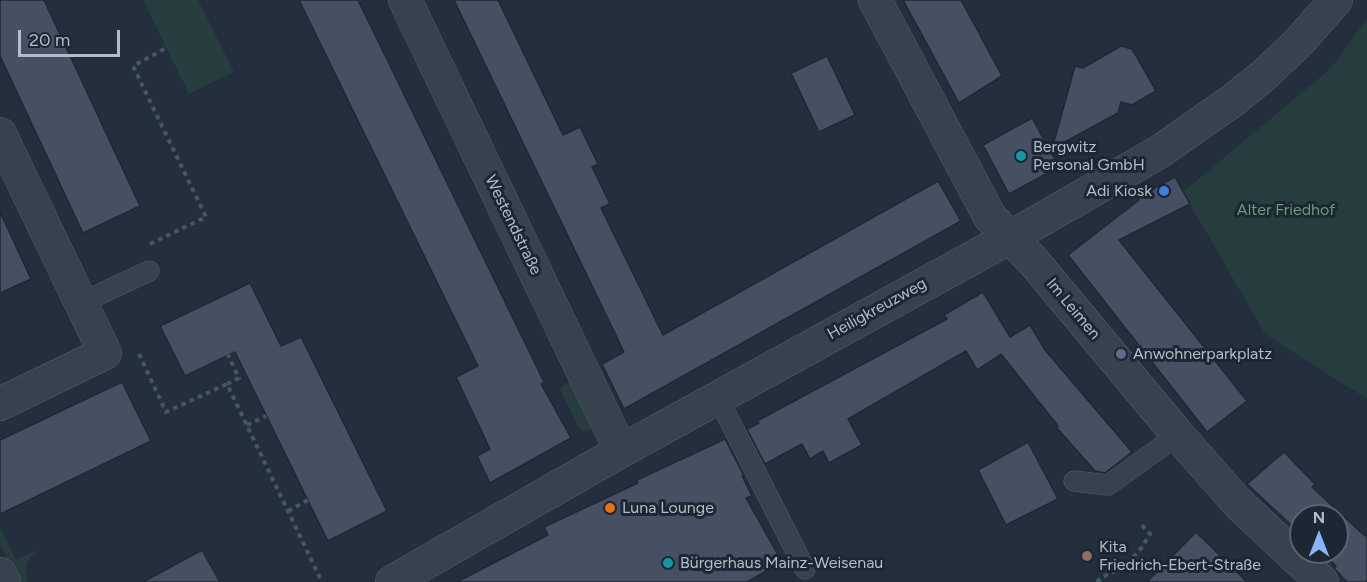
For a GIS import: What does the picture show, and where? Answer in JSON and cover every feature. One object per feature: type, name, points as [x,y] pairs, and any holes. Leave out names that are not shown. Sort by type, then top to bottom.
[{"type":"street","name":"Westendstraße","points":[[405,0],[621,451]]},
{"type":"street","name":"Im Leimen","points":[[876,0],[990,217],[1034,262],[1178,435],[1239,503],[1322,582]]},
{"type":"street","name":"Heiligkreuzweg","points":[[392,582],[621,451],[1159,152],[1263,76],[1298,43],[1336,0]]},
{"type":"street","points":[[0,134],[105,352],[0,404]]},
{"type":"street","points":[[0,574],[4,582]]},
{"type":"lane","points":[[81,303],[149,271]]},
{"type":"lane","points":[[718,398],[805,569]]},
{"type":"lane","points":[[1074,481],[1108,485],[1178,435]]},
{"type":"path","points":[[144,247],[206,217],[133,66],[166,48]]},
{"type":"path","points":[[105,352],[132,339],[166,412],[239,378],[228,355]]},
{"type":"path","points":[[227,384],[322,582]]},
{"type":"path","points":[[247,425],[266,416]]},
{"type":"path","points":[[288,511],[308,500]]},
{"type":"path","points":[[1097,582],[1102,577],[1125,567],[1142,547],[1150,534],[1141,524]]},
{"type":"green space","points":[[143,0],[198,0],[234,72],[189,94]]},
{"type":"green space","name":"Alter Friedhof","points":[[1367,19],[1367,399],[1265,334],[1183,192],[1330,69]]},
{"type":"green space","points":[[570,382],[575,385],[593,428],[586,432],[579,428],[561,392],[561,387]]},
{"type":"green space","points":[[0,526],[16,560],[39,549],[30,557],[26,565],[27,582],[19,582],[0,544]]},
{"type":"building","points":[[0,0],[44,0],[140,206],[83,233],[0,56]]},
{"type":"building","points":[[299,0],[358,0],[544,382],[541,384],[571,438],[490,483],[477,456],[490,449],[456,377],[478,366]]},
{"type":"building","points":[[454,0],[498,0],[563,135],[580,127],[598,164],[592,167],[610,204],[601,208],[663,335],[938,181],[961,221],[624,409],[602,364],[624,352]]},
{"type":"building","points":[[903,0],[961,0],[1002,76],[959,103]]},
{"type":"building","points":[[1121,46],[1132,49],[1156,91],[1132,105],[1121,102],[1118,113],[1052,149],[1075,66],[1083,68]]},
{"type":"building","points":[[827,56],[855,115],[819,132],[791,73]]},
{"type":"building","name":"Bergwitz Personal GmbH","points":[[1032,118],[1059,167],[1009,194],[983,145]]},
{"type":"building","points":[[1175,177],[1190,204],[1119,240],[1247,401],[1207,432],[1068,255],[1139,200],[1137,197]]},
{"type":"building","points":[[0,212],[31,279],[0,293]]},
{"type":"building","points":[[250,283],[281,346],[301,337],[387,511],[328,541],[235,352],[185,376],[160,326]]},
{"type":"building","points":[[983,292],[1010,337],[1030,325],[1045,350],[1132,452],[1105,473],[1095,471],[1056,427],[1058,426],[1001,354],[977,370],[966,351],[848,419],[862,445],[829,463],[823,451],[810,459],[802,444],[765,464],[747,429],[759,423],[757,421],[947,319],[944,315]]},
{"type":"building","points":[[122,382],[151,441],[0,514],[0,440]]},
{"type":"building","points":[[725,439],[752,496],[746,498],[782,562],[747,582],[457,582],[548,535],[544,527]]},
{"type":"building","points":[[1028,442],[1058,499],[1006,525],[978,470]]},
{"type":"building","points":[[1284,452],[1315,484],[1312,487],[1330,504],[1289,504],[1289,523],[1247,484]]},
{"type":"building","points":[[1349,521],[1365,536],[1367,534],[1367,582],[1347,582],[1334,568],[1336,566],[1334,564],[1349,564]]},
{"type":"building","points":[[1196,532],[1247,582],[1147,582]]},
{"type":"building","points":[[202,550],[220,582],[143,582]]},
{"type":"place","name":"Bergwitz Personal GmbH","points":[[1021,156]]},
{"type":"place","name":"Adi Kiosk","points":[[1164,191]]},
{"type":"place","name":"Anwohnerparkplatz","points":[[1121,354]]},
{"type":"place","name":"Luna Lounge","points":[[610,508]]},
{"type":"place","name":"Kita Friedrich-Ebert-Straße","points":[[1087,556]]},
{"type":"place","name":"Bürgerhaus Mainz-Weisenau","points":[[668,563]]}]
